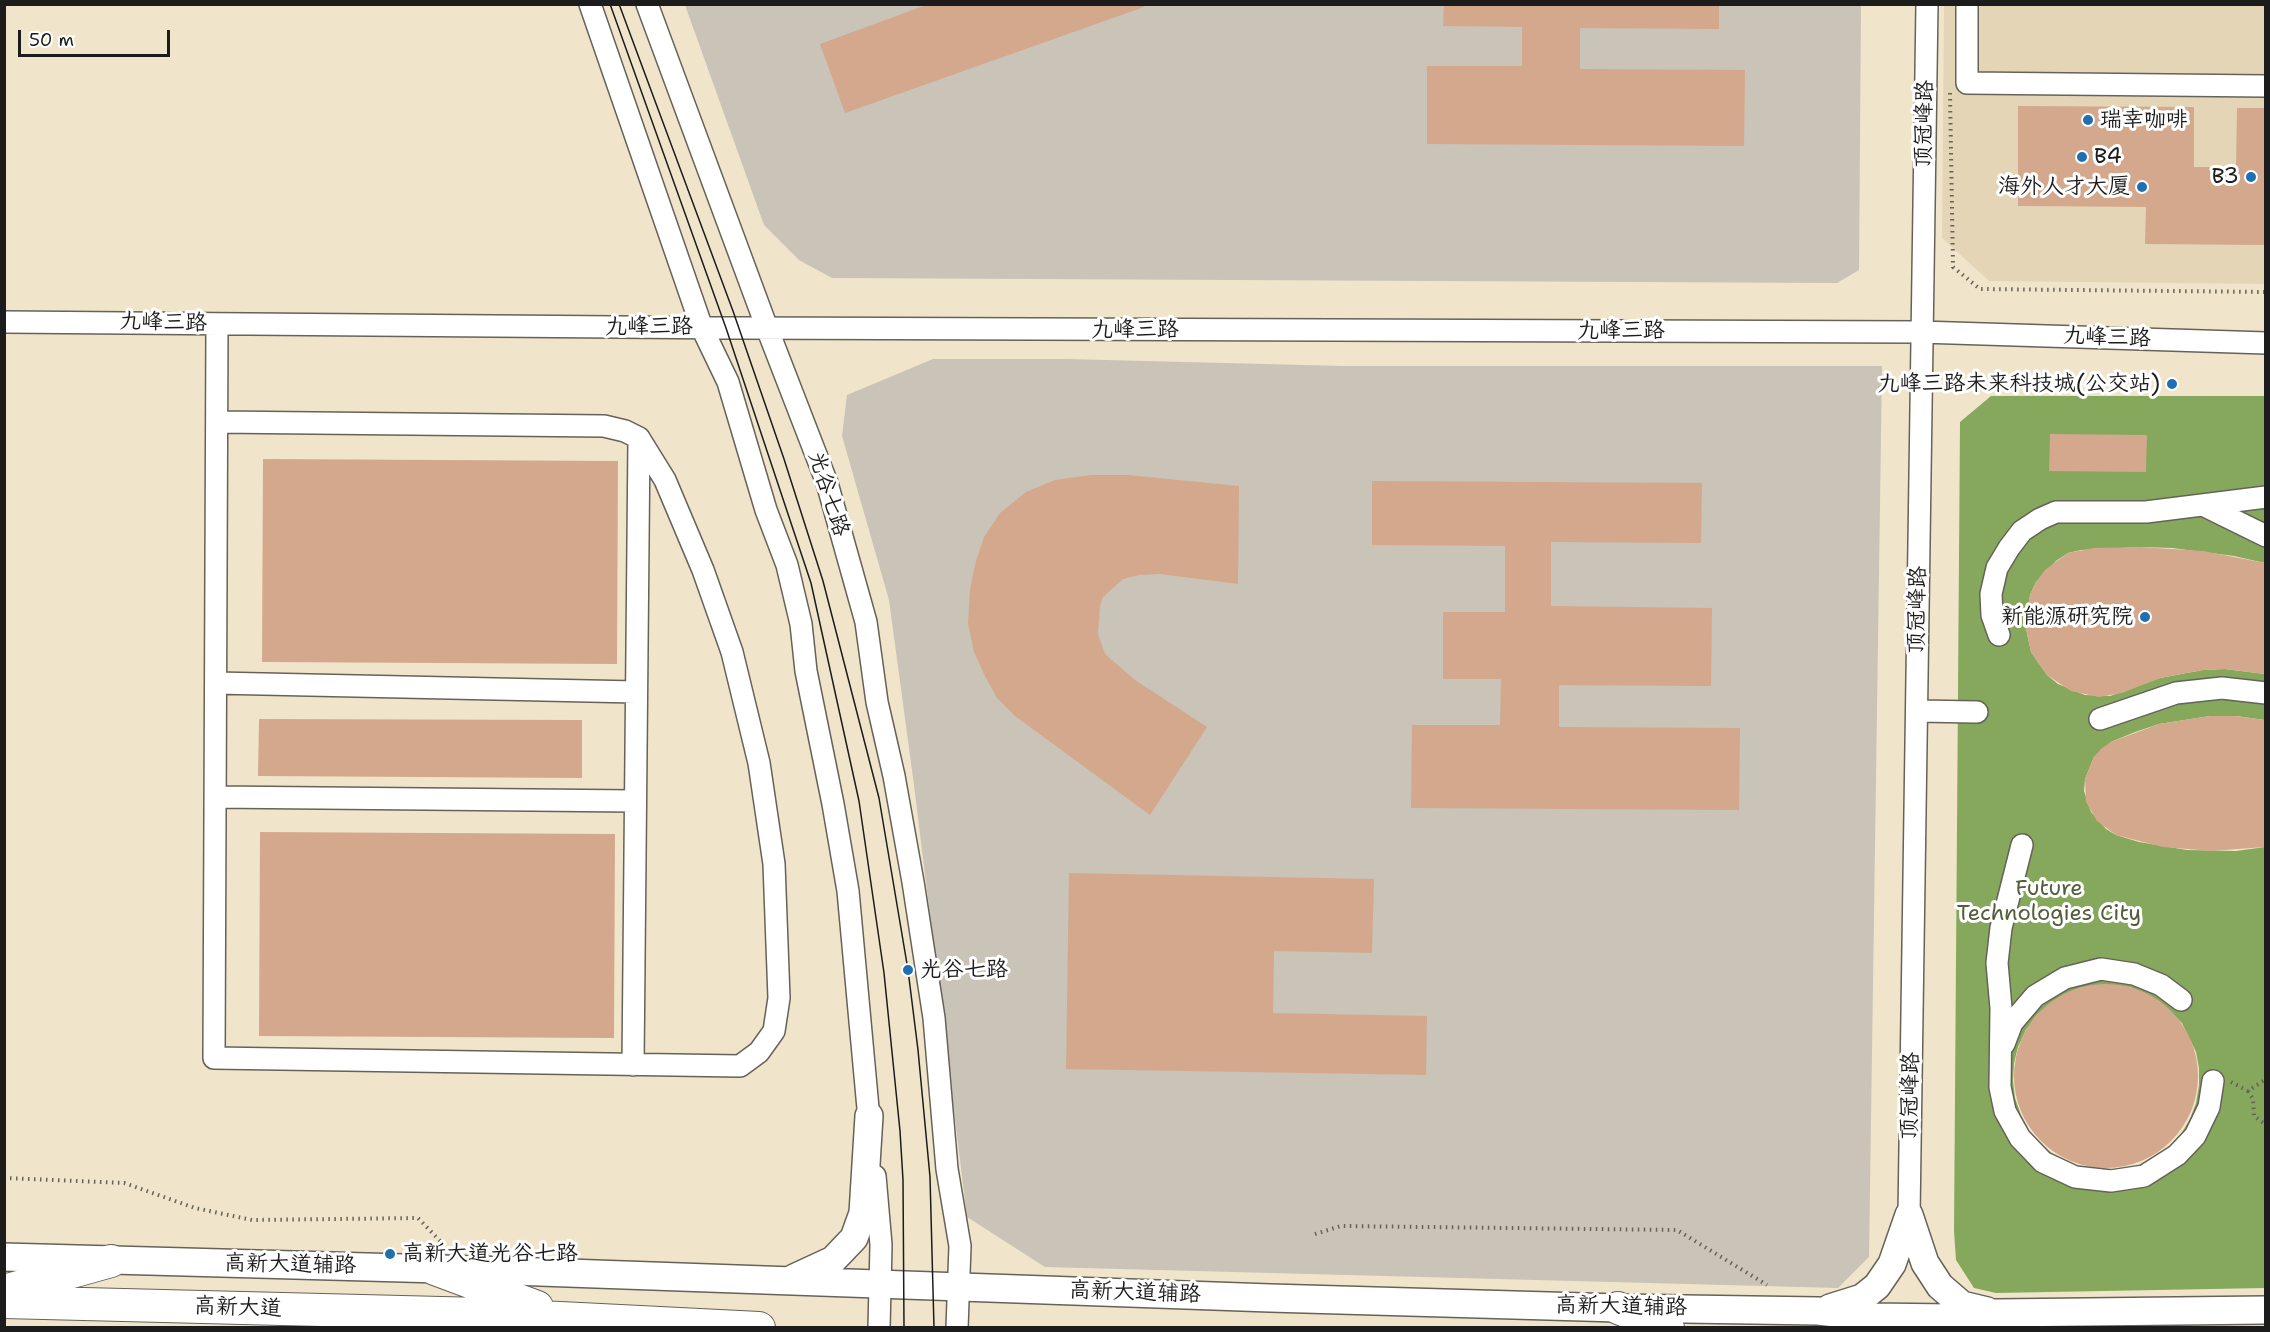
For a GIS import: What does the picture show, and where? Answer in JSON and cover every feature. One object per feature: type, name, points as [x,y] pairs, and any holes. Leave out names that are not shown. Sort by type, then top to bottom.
[{"type":"highway","points":[[4,1291],[111,1261]]},
{"type":"highway","points":[[435,1269],[566,1318]]},
{"type":"highway","name":"高新大道","points":[[4,1302],[566,1318],[759,1328]]},
{"type":"highway","points":[[1618,1308],[1668,1328]]},
{"type":"main road","points":[[787,1281],[833,1260],[854,1238],[862,1213],[869,1116]]},
{"type":"main road","points":[[1818,1311],[1862,1298],[1877,1286],[1892,1264],[1909,1215]]},
{"type":"main road","points":[[1909,1215],[1925,1263],[1940,1286],[1962,1305],[1997,1313]]},
{"type":"main road","name":"高新大道辅路","points":[[4,1257],[1618,1308],[1818,1311],[1871,1317],[1953,1318],[1997,1313],[2265,1310]]},
{"type":"street","points":[[590,4],[702,328],[728,382],[757,481],[787,565],[801,624],[806,671],[848,891],[881,1245],[879,1328]]},
{"type":"street","name":"光谷七路","points":[[647,4],[766,328],[827,483],[866,622],[877,702],[894,776],[934,1018],[947,1169],[960,1246],[957,1328]]},
{"type":"street","name":"顶冠峰路","points":[[1909,1215],[1927,4]]},
{"type":"street","points":[[1967,4],[1966,83],[2265,87]]},
{"type":"street","name":"九峰三路","points":[[4,322],[702,328],[1921,332],[2265,343]]},
{"type":"street","points":[[217,324],[214,1058],[740,1066],[759,1052],[774,1031],[779,998],[774,864],[759,763],[732,652],[703,570],[665,480],[639,438],[625,431],[604,426],[217,422]]},
{"type":"street","points":[[633,1065],[639,438]]},
{"type":"street","points":[[1998,635],[1992,615],[1991,594],[1997,568],[2022,531],[2040,519],[2056,512],[2146,512],[2265,497]]},
{"type":"street","points":[[2203,505],[2265,536]]},
{"type":"street","points":[[216,683],[636,692]]},
{"type":"street","points":[[2100,719],[2176,693],[2222,688],[2265,693]]},
{"type":"street","points":[[1917,711],[1977,712]]},
{"type":"street","points":[[215,797],[635,801]]},
{"type":"street","points":[[2022,845],[2001,928],[1997,963],[2001,1008],[2000,1087],[2005,1111],[2020,1138],[2043,1162],[2075,1177],[2111,1181],[2144,1176],[2176,1155],[2194,1136],[2222,1081]]},
{"type":"street","points":[[1999,1059],[2012,1023],[2035,996],[2065,978],[2101,969],[2134,974],[2161,985],[2181,999]]},
{"type":"path","points":[[1950,88],[1953,267],[1980,289],[2265,292]]},
{"type":"path","points":[[2248,1091],[2265,1079]]},
{"type":"path","points":[[2222,1081],[2248,1091],[2253,1099],[2254,1116],[2265,1125]]},
{"type":"path","points":[[4,1178],[124,1183],[195,1208],[252,1220],[418,1218],[468,1270]]},
{"type":"path","points":[[1315,1234],[1341,1226],[1677,1230],[1767,1285]]},
{"type":"shaded area","points":[[685,5],[1861,5],[1859,270],[1837,283],[832,278],[799,260],[764,225]]},
{"type":"shaded area","points":[[1944,5],[2265,5],[2265,284],[1989,281],[1942,238]]},
{"type":"shaded area","points":[[933,359],[1066,359],[1344,366],[1882,366],[1869,1257],[1838,1288],[1045,1267],[967,1217],[889,600],[842,436],[847,395]]},
{"type":"green space","name":"Future Technologies City","points":[[1991,396],[2265,396],[2265,563],[2234,556],[2172,548],[2141,547],[2081,550],[2068,553],[2056,561],[2036,582],[2030,595],[2025,624],[2031,652],[2047,675],[2058,684],[2085,695],[2110,696],[2160,678],[2203,670],[2225,669],[2265,674],[2265,720],[2236,716],[2210,716],[2159,724],[2135,732],[2111,742],[2094,757],[2085,779],[2084,791],[2091,812],[2106,829],[2116,835],[2139,842],[2187,850],[2236,851],[2265,847],[2265,1288],[1996,1293],[1974,1288],[1956,1260],[1954,1231],[1960,422]],"holes":[[[2097,985],[2130,987],[2159,1001],[2182,1023],[2196,1052],[2199,1068],[2196,1103],[2181,1134],[2169,1147],[2154,1157],[2139,1165],[2122,1169],[2104,1171],[2087,1169],[2054,1155],[2029,1131],[2015,1098],[2014,1063],[2026,1030],[2049,1004],[2079,988]]]},
{"type":"building","points":[[929,4],[1144,4],[1144,7],[845,113],[820,44]]},
{"type":"building","points":[[1444,4],[1719,4],[1719,29],[1580,28],[1580,69],[1745,70],[1744,146],[1427,144],[1427,66],[1522,66],[1522,27],[1443,26]]},
{"type":"building","name":"海外人才大厦","points":[[2018,106],[2194,107],[2194,167],[2236,167],[2237,108],[2265,108],[2265,245],[2145,244],[2146,207],[2018,206]]},
{"type":"building","points":[[2050,434],[2147,435],[2146,472],[2049,471]]},
{"type":"building","points":[[263,459],[618,461],[617,664],[262,662]]},
{"type":"building","points":[[1091,475],[1128,475],[1239,486],[1238,584],[1160,574],[1139,575],[1123,579],[1103,597],[1100,606],[1098,634],[1105,654],[1135,680],[1207,727],[1150,815],[1015,716],[997,698],[974,652],[968,623],[970,589],[976,561],[984,537],[1000,513],[1026,492],[1055,480]]},
{"type":"building","points":[[1372,481],[1702,483],[1701,543],[1551,542],[1551,606],[1712,608],[1711,686],[1559,685],[1559,727],[1740,728],[1739,810],[1411,808],[1412,725],[1500,725],[1501,679],[1443,679],[1443,612],[1505,612],[1505,546],[1372,545]]},
{"type":"building","name":"新能源研究院","points":[[2141,547],[2203,551],[2265,563],[2265,674],[2225,669],[2203,670],[2160,678],[2122,693],[2099,697],[2071,691],[2047,675],[2031,652],[2025,624],[2030,595],[2036,582],[2045,570],[2068,553],[2094,548]]},
{"type":"building","points":[[2210,716],[2236,716],[2265,720],[2265,847],[2211,851],[2163,847],[2116,835],[2097,821],[2086,802],[2085,779],[2094,757],[2101,749],[2111,742],[2159,724]]},
{"type":"building","points":[[259,719],[582,720],[582,778],[258,776]]},
{"type":"building","points":[[260,832],[615,834],[614,1038],[259,1036]]},
{"type":"building","points":[[1069,873],[1374,879],[1372,953],[1274,951],[1273,1013],[1427,1016],[1426,1075],[1066,1069]]},
{"type":"building","points":[[2106,984],[2124,985],[2141,991],[2157,999],[2171,1011],[2183,1025],[2191,1041],[2197,1058],[2197,1094],[2191,1111],[2183,1127],[2171,1141],[2157,1153],[2141,1161],[2124,1167],[2106,1168],[2088,1167],[2071,1161],[2055,1153],[2041,1141],[2029,1127],[2021,1111],[2015,1094],[2014,1076],[2015,1058],[2021,1041],[2029,1025],[2041,1011],[2055,999],[2071,991],[2088,985]]},
{"type":"tram line","points":[[610,4],[726,328],[811,583],[859,801],[884,973],[903,1180],[904,1328]]},
{"type":"tram line","points":[[619,4],[733,311],[784,459],[823,581],[879,798],[908,970],[918,1050],[930,1177],[934,1328]]},
{"type":"place","name":"瑞幸咖啡","points":[[2088,120]]},
{"type":"place","name":"B4","points":[[2082,157]]},
{"type":"place","name":"B3","points":[[2251,177]]},
{"type":"place","name":"海外人才大厦","points":[[2142,187]]},
{"type":"place","name":"九峰三路未来科技城(公交站)","points":[[2172,384]]},
{"type":"place","name":"新能源研究院","points":[[2145,617]]},
{"type":"place","name":"光谷七路","points":[[908,970]]},
{"type":"place","name":"高新大道光谷七路","points":[[390,1254]]}]
